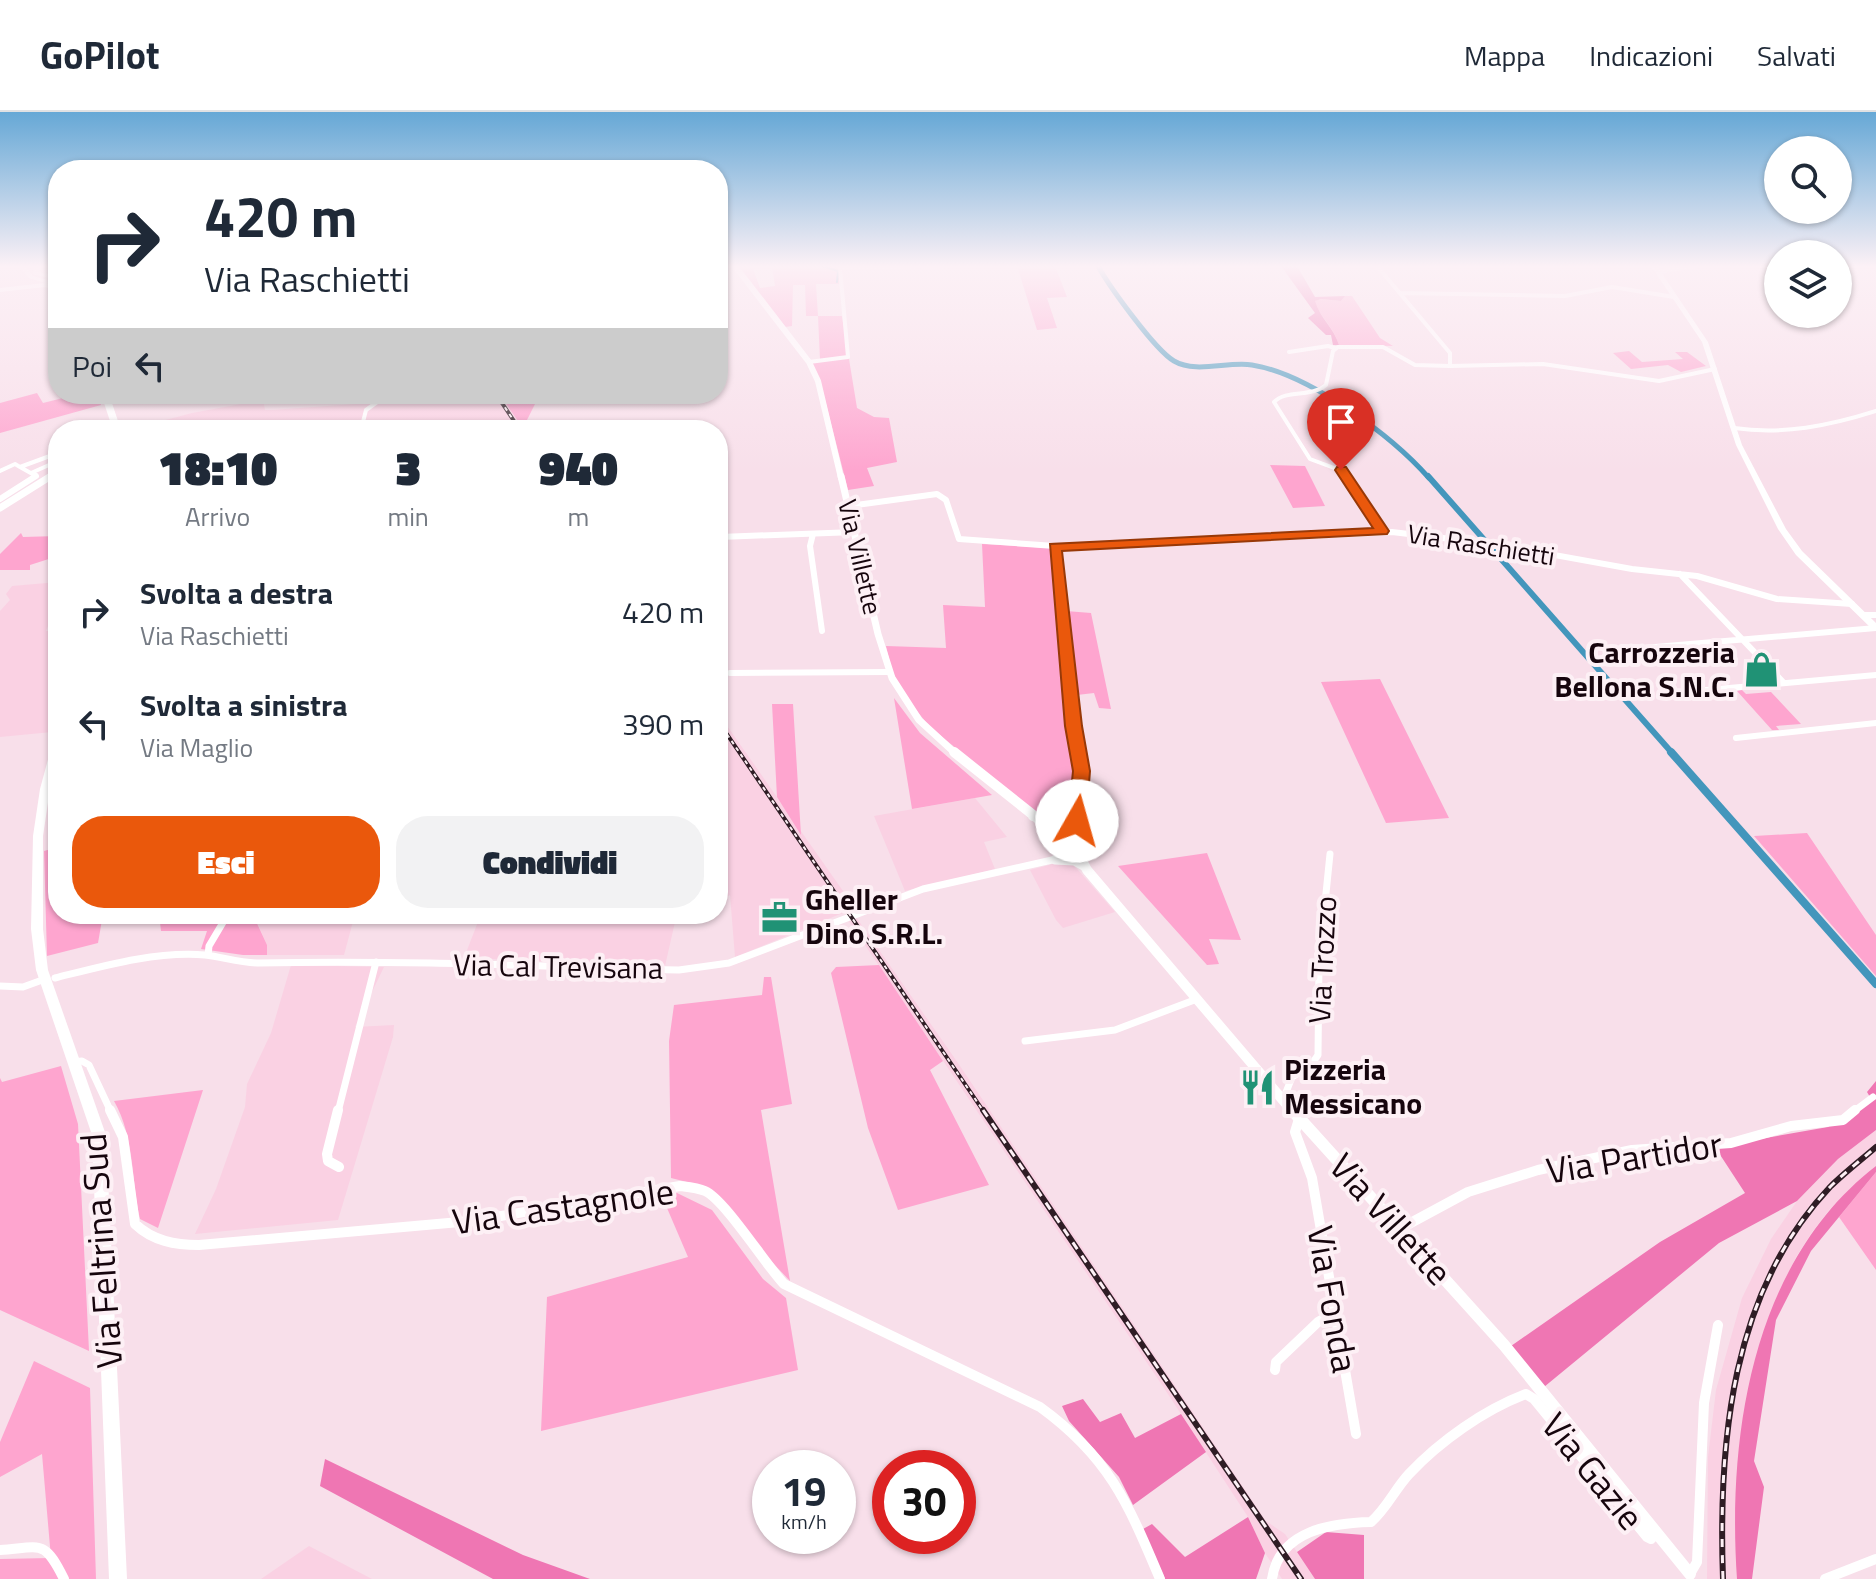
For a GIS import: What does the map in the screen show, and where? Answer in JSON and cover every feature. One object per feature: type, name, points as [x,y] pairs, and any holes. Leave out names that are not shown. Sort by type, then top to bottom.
[{"type":"main road","points":[[1701,334],[1748,465],[1787,538],[1876,628]]},
{"type":"main road","name":"Via Feltrina Sud","points":[[48,778],[38,836],[37,929],[73,1062],[99,1135],[118,1579]]},
{"type":"street","name":"Via Villette","points":[[788,334],[809,362],[818,381],[889,672],[906,704],[919,720],[980,775],[1053,835],[1069,843],[1076,859],[1299,1119],[1504,1345],[1690,1574]]},
{"type":"street","points":[[809,362],[848,357],[846,334]]},
{"type":"street","points":[[1435,334],[1450,353],[1450,366]]},
{"type":"street","points":[[1289,352],[1328,346],[1385,348],[1408,363],[1450,366],[1543,364],[1659,381],[1715,369]]},
{"type":"street","points":[[1335,348],[1331,379],[1317,393],[1279,397],[1275,404],[1310,459],[1348,475],[1382,531]]},
{"type":"street","points":[[364,420],[366,410],[375,404]]},
{"type":"street","points":[[1734,428],[1768,431],[1841,423],[1876,411]]},
{"type":"street","points":[[20,467],[48,457]]},
{"type":"street","points":[[0,471],[15,464],[34,471],[48,466]]},
{"type":"street","points":[[0,499],[36,476],[34,471]]},
{"type":"street","points":[[0,508],[48,478]]},
{"type":"street","name":"Via Raschietti","points":[[849,506],[937,494],[946,500],[959,539],[1055,547],[1382,531],[1493,544],[1591,563],[1714,579],[1769,597],[1852,604]]},
{"type":"street","points":[[728,537],[855,532]]},
{"type":"street","points":[[813,534],[810,546],[822,631]]},
{"type":"street","points":[[1050,861],[1062,848],[1053,835],[1061,821],[1077,805],[1081,795],[1081,771],[1073,726],[1055,547]]},
{"type":"street","points":[[1680,574],[1784,683]]},
{"type":"street","points":[[1863,615],[1876,615]]},
{"type":"street","points":[[1609,651],[1876,628]]},
{"type":"street","points":[[730,673],[889,672]]},
{"type":"street","points":[[1695,691],[1876,675]]},
{"type":"street","points":[[1736,738],[1876,723]]},
{"type":"street","points":[[1050,861],[1067,852],[1069,843],[1079,832],[1077,805]]},
{"type":"street","name":"Via Villette","points":[[1033,816],[1061,821],[1079,832],[1078,853],[1086,869]]},
{"type":"street","name":"Via Trozzo","points":[[1283,1100],[1292,1077],[1311,1065],[1318,1055],[1319,962],[1330,854]]},
{"type":"street","name":"Via Cal Trevisana","points":[[0,986],[18,988],[139,959],[208,955],[215,959],[242,962],[376,962],[679,970],[729,963],[923,889],[1050,861],[1074,862],[1086,869]]},
{"type":"street","points":[[208,955],[209,946],[222,924]]},
{"type":"street","points":[[339,1167],[328,1161],[327,1154],[376,962]]},
{"type":"street","points":[[1025,1041],[1115,1030],[1197,999]]},
{"type":"street","name":"Via Castagnole","points":[[73,1062],[82,1061],[89,1065],[120,1129],[135,1224],[147,1234],[173,1244],[199,1245],[471,1221],[680,1186],[706,1191],[729,1213],[762,1260],[784,1284],[1040,1407],[1061,1421],[1096,1455],[1120,1486],[1160,1579]]},
{"type":"street","name":"Via Partidor","points":[[1397,1224],[1405,1226],[1468,1192],[1538,1170],[1632,1150],[1731,1143],[1791,1126],[1843,1120],[1873,1097]]},
{"type":"street","name":"Via Fonda","points":[[1299,1119],[1295,1132],[1312,1178],[1356,1434]]},
{"type":"street","points":[[1275,1370],[1276,1362],[1318,1322],[1335,1312]]},
{"type":"street","points":[[1690,1574],[1697,1562],[1704,1403],[1718,1325]]},
{"type":"street","name":"Via Gazie","points":[[1272,1579],[1275,1561],[1282,1553],[1320,1527],[1344,1521],[1371,1522],[1388,1508],[1406,1477],[1422,1462],[1504,1403],[1526,1394],[1534,1399],[1647,1537],[1651,1539],[1656,1533]]},
{"type":"street","points":[[0,1550],[41,1547],[50,1551],[64,1579]]},
{"type":"street","points":[[1825,1579],[1876,1559]]},
{"type":"shaded area","points":[[819,334],[845,334],[857,408],[874,417],[889,418],[897,462],[867,468],[874,486],[848,490],[820,380],[810,360],[820,360]]},
{"type":"shaded area","points":[[1335,334],[1378,334],[1393,346],[1339,345]]},
{"type":"shaded area","points":[[1335,334],[1339,345],[1333,345],[1331,335],[1326,335]]},
{"type":"shaded area","points":[[1629,351],[1642,362],[1683,359],[1675,352],[1687,352],[1706,366],[1681,372],[1668,365],[1631,369],[1613,353]]},
{"type":"shaded area","points":[[37,393],[43,403],[48,404],[101,405],[0,433],[0,403]]},
{"type":"shaded area","points":[[241,404],[264,404],[265,410],[355,404],[506,404],[518,420],[166,420]]},
{"type":"shaded area","points":[[506,404],[535,404],[527,420],[517,420]]},
{"type":"shaded area","points":[[1270,465],[1305,466],[1325,506],[1293,508]]},
{"type":"shaded area","points":[[21,533],[23,537],[48,536],[48,559],[30,565],[30,570],[0,570],[0,554]]},
{"type":"shaded area","points":[[982,544],[1050,548],[1075,784],[1075,793],[1062,816],[1034,812],[930,727],[906,698],[892,671],[886,646],[946,648],[943,605],[985,607]]},
{"type":"shaded area","points":[[48,583],[48,732],[0,737],[0,611],[10,600],[6,594],[12,586]]},
{"type":"shaded area","points":[[1066,611],[1091,613],[1111,709],[1099,708],[1094,693],[1077,695]]},
{"type":"shaded area","points":[[1380,679],[1449,818],[1386,823],[1321,682]]},
{"type":"shaded area","points":[[1742,690],[1746,694],[1771,692],[1801,724],[1776,726],[1779,730],[1772,730],[1737,691]]},
{"type":"shaded area","points":[[894,698],[920,733],[992,795],[912,809]]},
{"type":"shaded area","points":[[772,704],[793,704],[801,835],[777,797]]},
{"type":"shaded area","points":[[728,727],[855,908],[735,957],[730,895]]},
{"type":"shaded area","points":[[975,798],[1007,837],[984,842],[995,869],[905,891],[874,816]]},
{"type":"shaded area","points":[[1807,833],[1876,935],[1876,976],[1754,836]]},
{"type":"shaded area","points":[[48,850],[48,924],[101,924],[98,943],[47,956],[44,851]]},
{"type":"shaded area","points":[[1207,853],[1241,940],[1209,939],[1219,964],[1207,965],[1118,866]]},
{"type":"shaded area","points":[[1068,860],[1115,912],[1063,928],[1030,870]]},
{"type":"shaded area","points":[[856,917],[1266,1521],[1285,1534],[1315,1579],[1282,1579],[1265,1553],[1248,1517],[1164,1388],[848,920]]},
{"type":"shaded area","points":[[160,924],[257,924],[267,945],[267,955],[201,949],[207,931],[161,931]]},
{"type":"shaded area","points":[[258,924],[352,924],[344,955],[267,955],[267,945]]},
{"type":"shaded area","points":[[477,924],[675,924],[665,966],[464,958]]},
{"type":"shaded area","points":[[291,965],[384,967],[355,1027],[394,1025],[393,1037],[338,1220],[195,1234],[216,1189],[245,1107],[247,1084],[271,1033]]},
{"type":"shaded area","points":[[879,965],[943,1061],[930,1070],[989,1185],[898,1210],[868,1128],[831,973],[836,967]]},
{"type":"shaded area","points":[[764,977],[771,977],[792,1104],[761,1110],[790,1281],[699,1185],[671,1178],[669,1041],[674,1005],[762,995]]},
{"type":"shaded area","points":[[61,1066],[78,1124],[89,1351],[0,1310],[0,1078],[2,1082]]},
{"type":"shaded area","points":[[1876,1081],[1876,1130],[1838,1159],[1797,1201],[1719,1243],[1544,1387],[1511,1346],[1660,1242],[1745,1193],[1715,1147],[1828,1127],[1870,1097],[1867,1092]]},
{"type":"shaded area","points":[[203,1090],[158,1228],[140,1219],[126,1129],[114,1101]]},
{"type":"shaded area","points":[[1876,1130],[1876,1166],[1830,1209],[1812,1232],[1796,1257],[1769,1316],[1745,1407],[1737,1472],[1737,1579],[1707,1579],[1708,1457],[1716,1390],[1742,1298],[1771,1239],[1797,1201],[1838,1159]]},
{"type":"shaded area","points":[[1876,1166],[1876,1172],[1811,1251],[1776,1320],[1754,1461],[1764,1487],[1752,1579],[1737,1579],[1737,1466],[1744,1409],[1757,1353],[1775,1300],[1801,1250],[1834,1205]]},
{"type":"shaded area","points":[[1876,1172],[1876,1270],[1839,1217]]},
{"type":"shaded area","points":[[677,1193],[712,1210],[763,1279],[786,1298],[798,1370],[541,1431],[547,1297],[688,1257],[661,1194]]},
{"type":"shaded area","points":[[34,1361],[90,1388],[96,1579],[0,1579],[0,1559],[51,1558],[42,1454],[0,1477],[0,1442]]},
{"type":"shaded area","points":[[1083,1399],[1100,1422],[1121,1413],[1135,1438],[1181,1414],[1206,1452],[1133,1505],[1119,1477],[1069,1421],[1062,1406]]},
{"type":"shaded area","points":[[325,1459],[523,1555],[590,1579],[493,1579],[320,1486]]},
{"type":"shaded area","points":[[1248,1517],[1265,1553],[1256,1579],[1165,1579],[1143,1529],[1152,1524],[1185,1557]]},
{"type":"shaded area","points":[[1326,1532],[1364,1535],[1364,1579],[1315,1579],[1297,1552]]},
{"type":"shaded area","points":[[309,1546],[372,1579],[261,1579]]},
{"type":"waterway","points":[[1148,334],[1166,355],[1183,365],[1252,365],[1298,381],[1372,426],[1429,478]]},
{"type":"waterway","points":[[1428,476],[1673,754]]},
{"type":"waterway","points":[[1671,752],[1876,984]]},
{"type":"railway","points":[[503,404],[513,420]]},
{"type":"railway","points":[[728,736],[984,1112]]},
{"type":"railway","points":[[983,1110],[1301,1579]]},
{"type":"railway","points":[[1723,1579],[1722,1527],[1729,1422],[1751,1321],[1771,1273],[1797,1228],[1830,1187],[1876,1147]]},
{"type":"place","name":"Carrozzeria Bellona S.N.C.","points":[[1761,670]]},
{"type":"place","name":"Gheller Dino S.R.L.","points":[[779,917]]},
{"type":"place","name":"Pizzeria Messicano","points":[[1258,1087]]},
{"type":"route","points":[[1077,821],[1081,771],[1073,726],[1055,547],[1382,531],[1348,475],[1341,470]]}]
